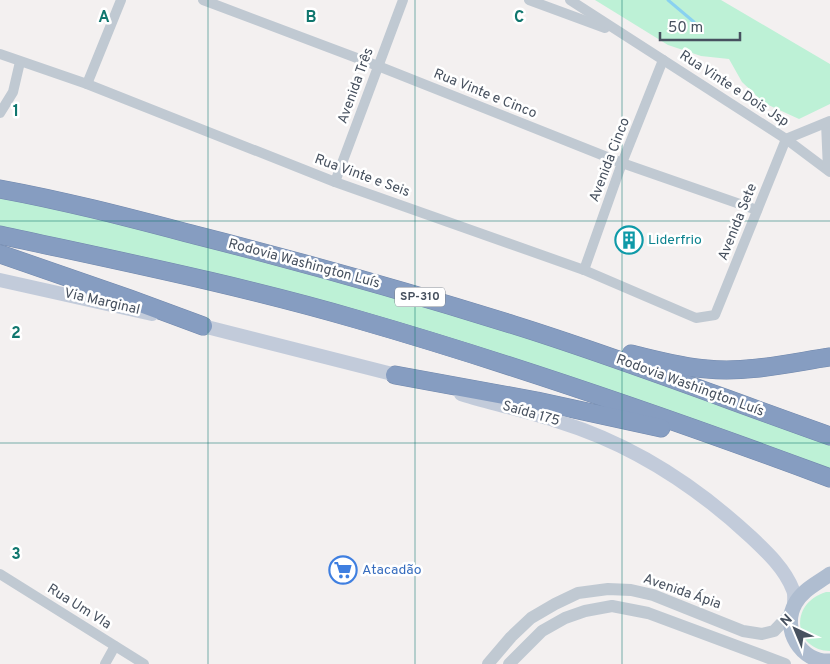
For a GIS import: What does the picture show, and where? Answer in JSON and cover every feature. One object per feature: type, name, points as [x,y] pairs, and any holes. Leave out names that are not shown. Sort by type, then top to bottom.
[{"type":"highway","name":"Rodovia Washington Luís","points":[[0,189],[100,211],[248,248],[514,325],[632,364],[830,436]]},
{"type":"highway","points":[[0,234],[180,273],[354,318],[473,355],[740,445],[830,478]]},
{"type":"highway","points":[[0,254],[203,326]]},
{"type":"highway","points":[[514,325],[675,365],[707,369],[737,370],[830,357]]},
{"type":"highway","points":[[395,375],[537,400],[740,445]]},
{"type":"main road","name":"Via Marginal","points":[[0,280],[44,288],[203,326]]},
{"type":"main road","name":"Saída 175","points":[[203,326],[395,375],[559,422],[591,433],[639,455],[726,513],[772,557],[794,592],[793,609]]},
{"type":"main road","points":[[826,662],[810,657],[798,647],[791,634],[790,619],[800,596],[830,574]]},
{"type":"main road","points":[[809,588],[822,583],[830,583]]},
{"type":"street","points":[[87,84],[121,0]]},
{"type":"street","name":"Rua Vinte e Cinco","points":[[203,0],[378,66],[622,163],[757,210]]},
{"type":"street","name":"Avenida Três","points":[[335,182],[403,0]]},
{"type":"street","points":[[529,0],[625,36]]},
{"type":"street","name":"Rua Vinte e Dois Jsp","points":[[570,0],[786,139],[829,171]]},
{"type":"street","name":"Rua Vinte e Seis","points":[[0,54],[87,84],[335,182],[584,270],[696,318],[714,315]]},
{"type":"street","name":"Avenida Cinco","points":[[584,270],[622,163],[663,60]]},
{"type":"street","points":[[0,113],[13,92],[20,62]]},
{"type":"street","points":[[786,139],[828,122],[829,171]]},
{"type":"street","name":"Avenida Sete","points":[[714,315],[786,139]]},
{"type":"street","name":"Rua Um Vla","points":[[0,574],[144,664]]},
{"type":"street","name":"Avenida Ápia","points":[[488,664],[511,637],[531,618],[578,593],[608,589],[631,590],[653,595],[743,631],[762,634],[774,630],[793,609]]},
{"type":"street","points":[[509,664],[542,631],[565,618],[585,611],[612,606],[648,613],[786,664]]},
{"type":"street","points":[[105,664],[115,646]]},
{"type":"green space","points":[[595,0],[721,0],[830,64],[830,104],[799,119],[764,103],[742,82],[729,59],[701,56],[668,45]]},
{"type":"green space","points":[[0,197],[25,201],[270,260],[558,347],[830,444],[830,471],[713,428],[0,227]]},
{"type":"green space","points":[[830,592],[830,651],[818,649],[809,643],[803,635],[800,626],[805,606],[814,598]]},
{"type":"waterway","points":[[668,0],[694,22]]},
{"type":"place","name":"Liderfrio","points":[[629,240]]},
{"type":"place","name":"Atacadão","points":[[343,570]]}]
